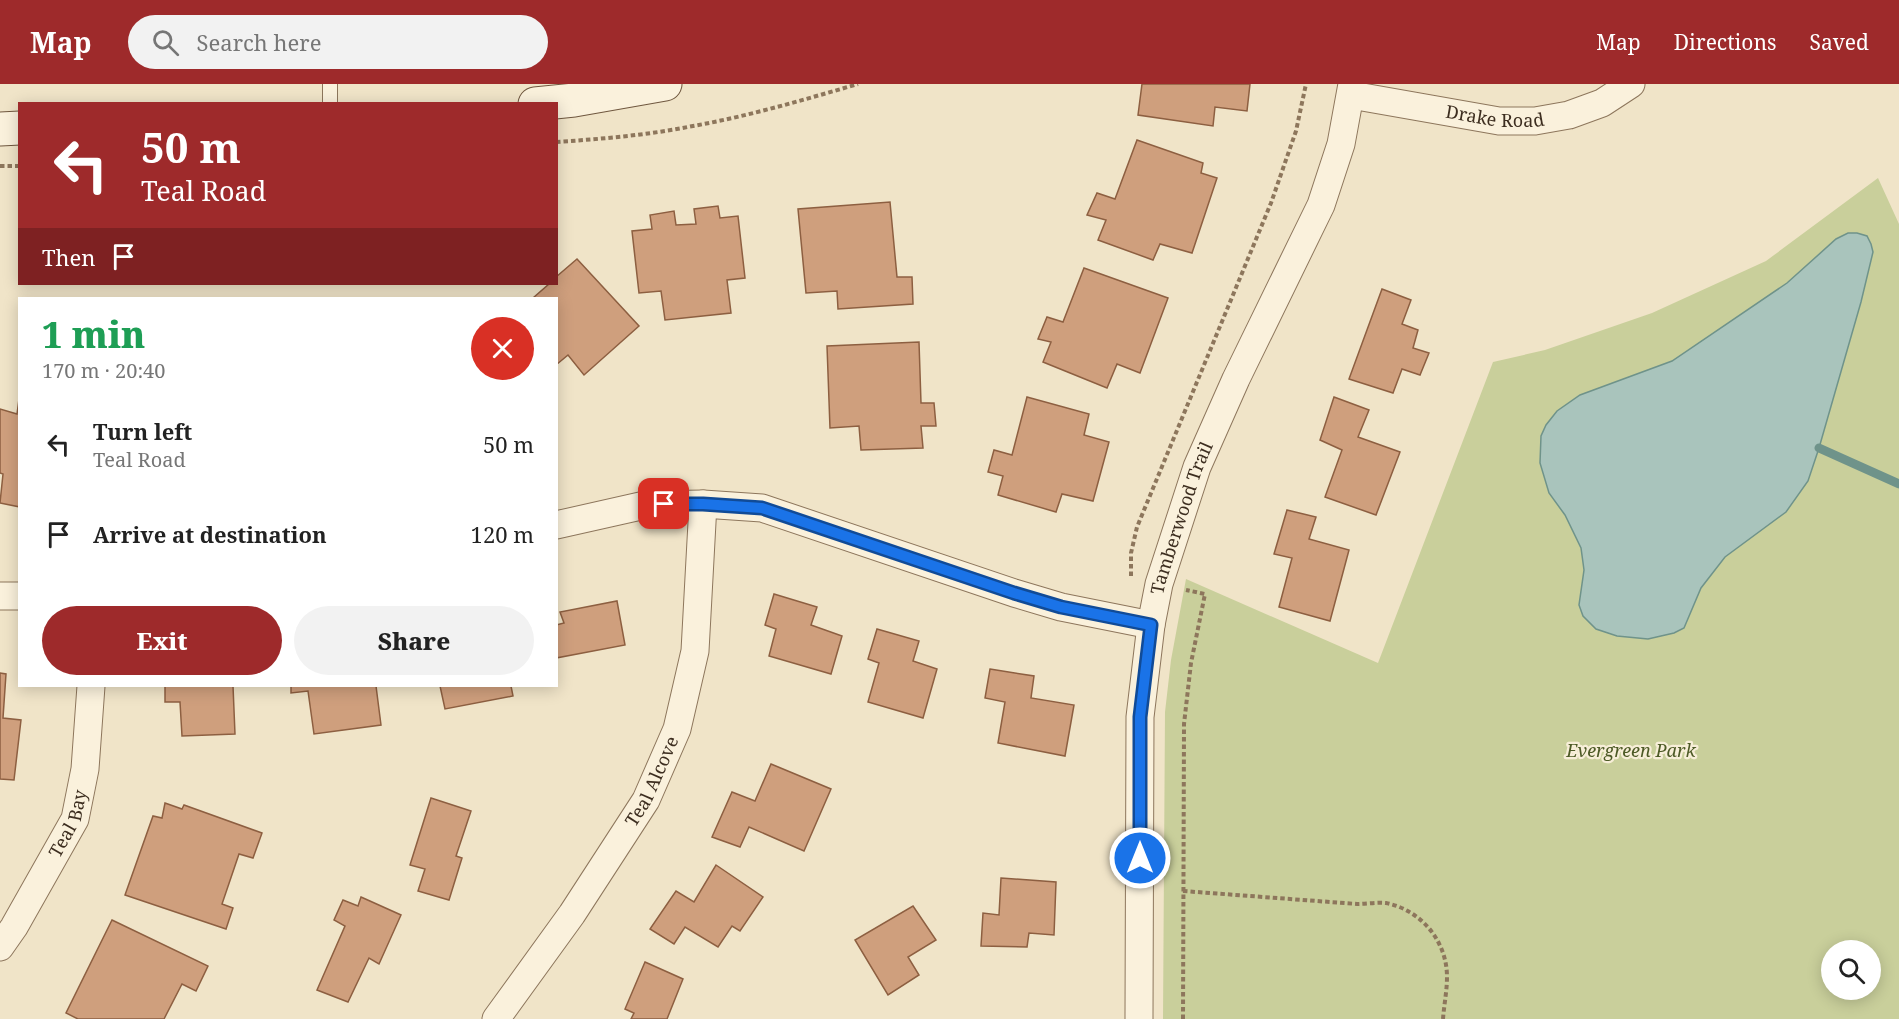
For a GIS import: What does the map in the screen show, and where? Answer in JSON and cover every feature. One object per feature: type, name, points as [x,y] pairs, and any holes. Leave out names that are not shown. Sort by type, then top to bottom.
[{"type":"street","points":[[554,102],[665,84]]},
{"type":"street","name":"Drake Road","points":[[1351,89],[1499,121],[1535,121],[1569,115],[1602,102],[1631,84]]},
{"type":"street","name":"Tamberwood Trail","points":[[1139,1019],[1140,717],[1151,625],[1161,572],[1197,467],[1236,379],[1321,205],[1341,144],[1351,89]]},
{"type":"street","points":[[0,129],[18,128]]},
{"type":"street","points":[[558,525],[645,505],[703,504],[762,508],[1014,593],[1061,607],[1151,625]]},
{"type":"street","name":"Teal Alcove","points":[[496,1019],[572,914],[646,800],[677,729],[695,651],[703,504]]},
{"type":"street","points":[[0,596],[18,596]]},
{"type":"street","name":"Teal Bay","points":[[0,946],[14,927],[75,819],[85,769],[91,687]]},
{"type":"lane","points":[[330,84],[330,102]]},
{"type":"path","points":[[558,142],[606,139],[692,127],[793,103],[858,84]]},
{"type":"path","points":[[1131,577],[1131,553],[1137,527],[1271,203],[1296,131],[1306,84]]},
{"type":"path","points":[[0,166],[18,166]]},
{"type":"path","points":[[1183,1019],[1184,724],[1191,663],[1205,594]]},
{"type":"path","points":[[1183,891],[1357,904],[1385,903],[1403,909],[1427,923],[1444,951],[1447,976],[1443,1019]]},
{"type":"green space","name":"Evergreen Park","points":[[1878,178],[1899,224],[1899,1019],[1163,1019],[1165,712],[1171,660],[1186,579],[1378,663],[1493,362],[1545,350],[1652,313],[1766,261]]},
{"type":"water","points":[[1848,233],[1867,236],[1873,252],[1861,302],[1808,481],[1786,512],[1725,557],[1701,588],[1684,628],[1674,633],[1648,639],[1617,636],[1596,629],[1583,616],[1579,605],[1584,570],[1581,548],[1565,515],[1549,493],[1540,463],[1541,436],[1546,425],[1557,411],[1580,395],[1672,361],[1787,283],[1836,239]]},
{"type":"building","points":[[1142,84],[1250,84],[1247,111],[1215,107],[1213,126],[1138,115]]},
{"type":"building","points":[[1137,140],[1203,163],[1201,173],[1217,178],[1192,253],[1160,244],[1153,260],[1098,240],[1106,220],[1087,215],[1097,193],[1115,199]]},
{"type":"building","points":[[890,202],[897,277],[912,277],[913,304],[838,309],[837,291],[806,293],[798,209]]},
{"type":"building","points":[[718,206],[720,218],[738,216],[745,278],[727,280],[731,313],[665,320],[661,291],[639,293],[632,231],[652,229],[650,215],[674,211],[676,225],[696,224],[694,209]]},
{"type":"building","points":[[577,259],[639,326],[584,375],[568,355],[558,363],[558,297],[534,297],[548,285],[558,285],[558,275]]},
{"type":"building","points":[[1084,268],[1168,298],[1140,373],[1117,364],[1107,388],[1043,362],[1051,342],[1038,339],[1047,317],[1063,322]]},
{"type":"building","points":[[1382,289],[1411,300],[1402,324],[1418,330],[1413,348],[1429,353],[1420,375],[1402,369],[1393,393],[1349,379]]},
{"type":"building","points":[[919,342],[921,403],[934,403],[936,426],[921,426],[923,448],[861,450],[859,426],[830,428],[827,346]]},
{"type":"building","points":[[1027,397],[1089,414],[1084,435],[1109,442],[1093,501],[1062,494],[1056,512],[998,495],[1003,476],[988,472],[994,450],[1012,455]]},
{"type":"building","points":[[1334,397],[1369,410],[1358,437],[1400,452],[1376,515],[1325,497],[1342,450],[1320,440]]},
{"type":"building","points":[[18,406],[18,507],[0,503],[3,474],[0,473],[0,409],[17,414]]},
{"type":"building","points":[[1287,510],[1316,517],[1309,539],[1349,550],[1330,621],[1279,607],[1292,558],[1274,554]]},
{"type":"building","points":[[774,594],[817,607],[811,625],[842,636],[831,674],[769,656],[776,629],[765,625]]},
{"type":"building","points":[[617,601],[625,645],[558,658],[558,624],[564,623],[560,612]]},
{"type":"building","points":[[877,629],[919,641],[913,661],[937,669],[923,718],[868,702],[879,663],[868,659]]},
{"type":"building","points":[[990,669],[1034,676],[1031,698],[1074,705],[1065,756],[998,743],[1005,702],[985,698]]},
{"type":"building","points":[[0,673],[6,674],[3,718],[21,720],[14,780],[0,779]]},
{"type":"building","points":[[165,687],[233,687],[235,734],[182,736],[180,702],[165,702]]},
{"type":"building","points":[[291,687],[376,687],[381,725],[314,734],[308,691],[291,693]]},
{"type":"building","points":[[440,687],[511,687],[513,696],[445,709]]},
{"type":"building","points":[[771,764],[831,789],[804,851],[749,827],[740,847],[712,837],[732,792],[755,801]]},
{"type":"building","points":[[431,798],[471,811],[456,856],[462,858],[449,900],[418,891],[425,869],[410,865]]},
{"type":"building","points":[[165,803],[182,809],[184,805],[262,833],[253,858],[239,854],[222,904],[233,908],[226,929],[125,895],[153,816],[162,818]]},
{"type":"building","points":[[716,865],[763,897],[740,931],[732,926],[718,947],[685,927],[674,944],[650,929],[676,891],[694,902]]},
{"type":"building","points":[[1001,878],[1056,882],[1054,935],[1029,933],[1027,947],[981,946],[983,913],[999,915]]},
{"type":"building","points":[[361,897],[401,915],[379,964],[369,958],[348,1002],[317,990],[345,926],[334,920],[343,900],[358,906]]},
{"type":"building","points":[[913,906],[936,940],[908,957],[919,975],[888,995],[855,940]]},
{"type":"building","points":[[112,920],[208,966],[196,991],[182,984],[164,1019],[78,1019],[66,1013]]},
{"type":"building","points":[[645,962],[683,979],[667,1019],[631,1019],[634,1013],[625,1009]]},
{"type":"waterway","points":[[1819,448],[1899,484]]},
{"type":"route","points":[[664,504],[762,508],[1014,593],[1061,607],[1151,625],[1140,717],[1140,858]]}]
